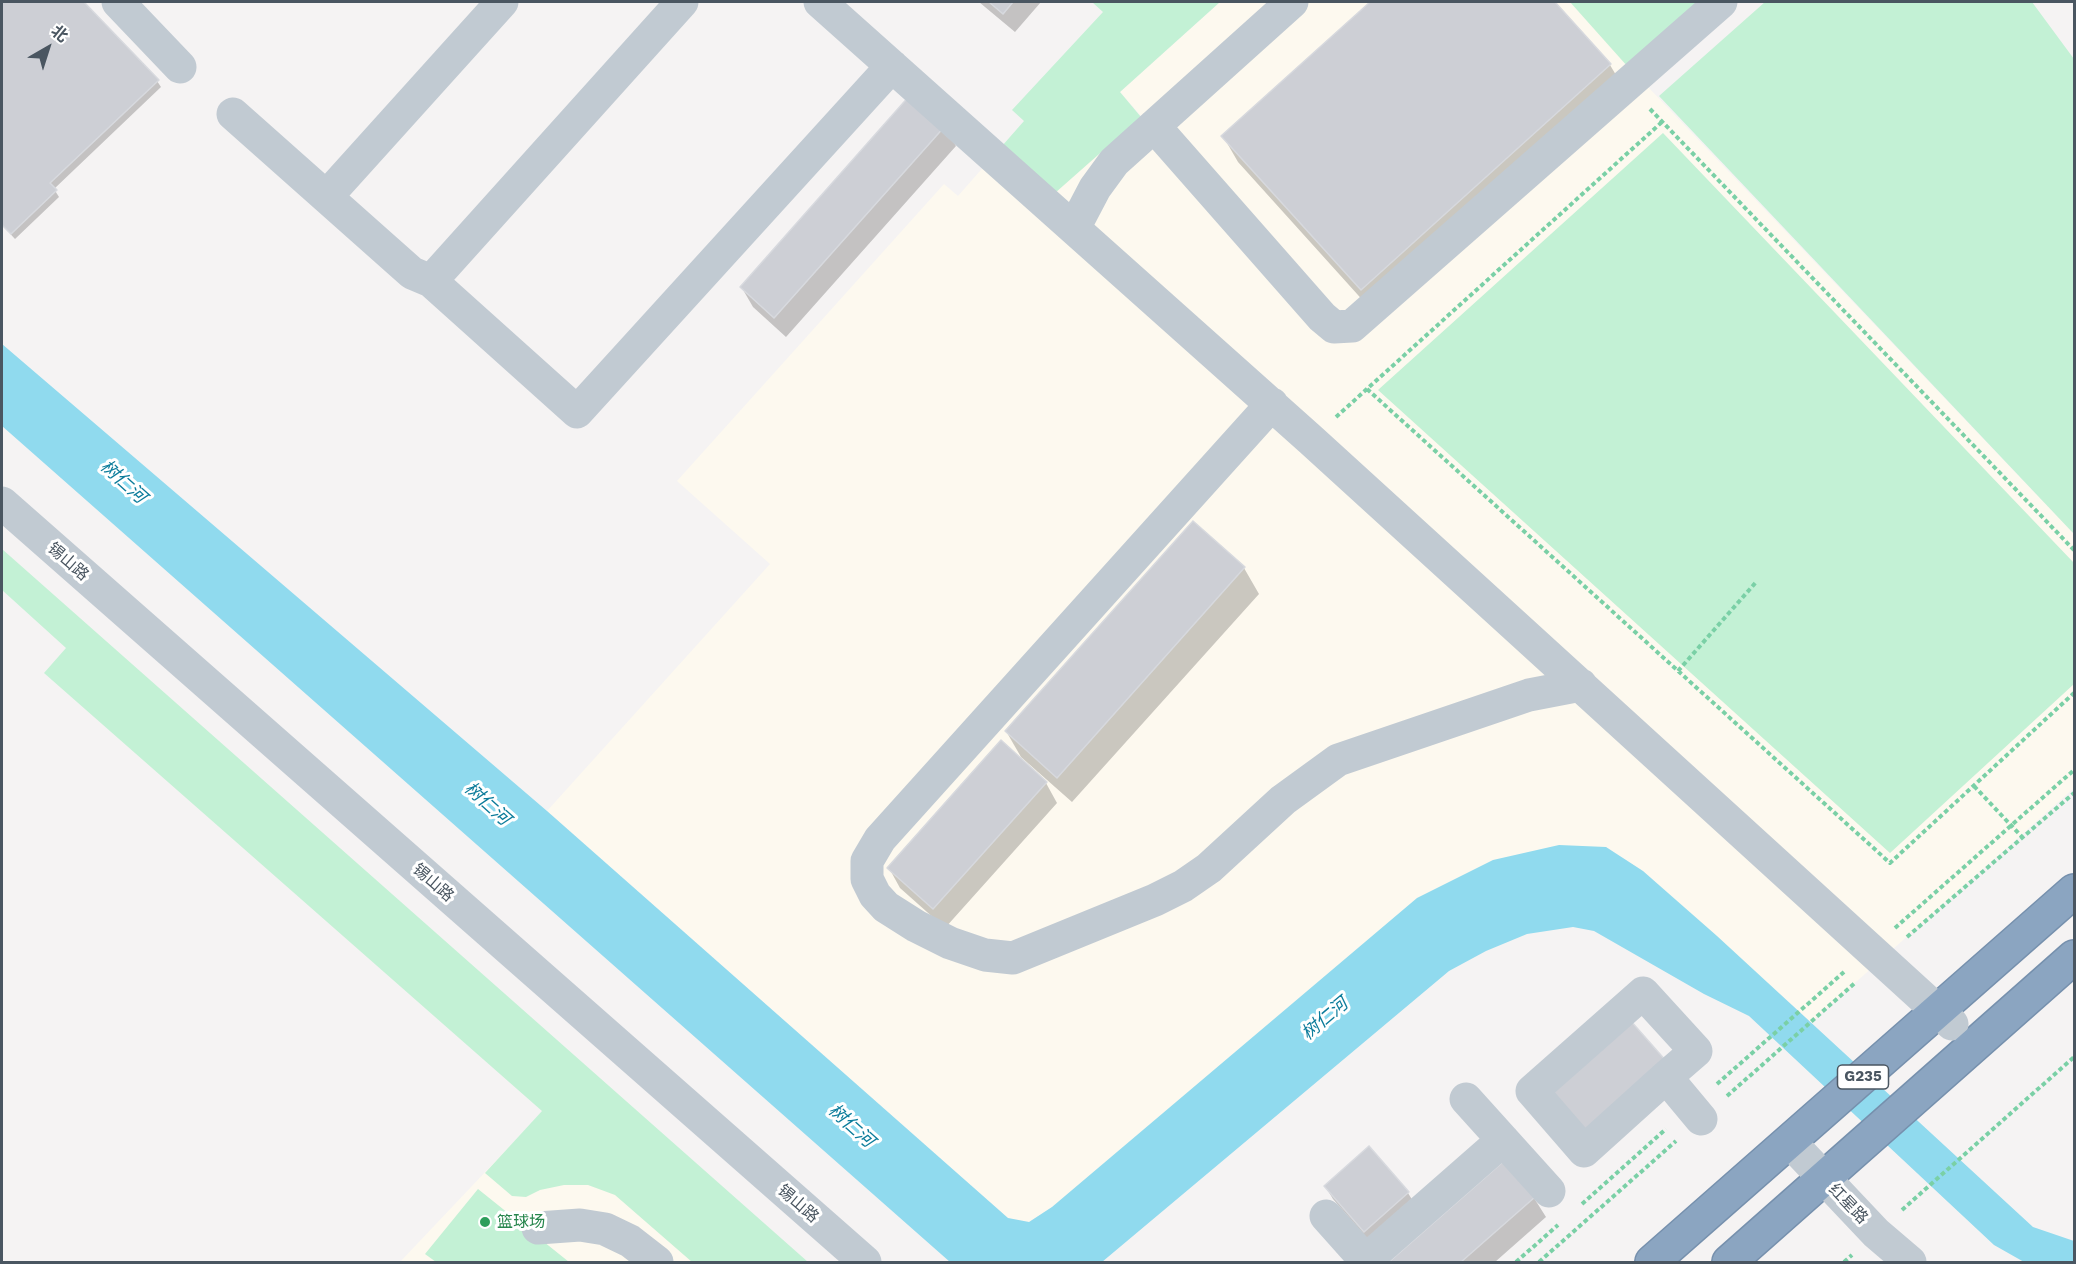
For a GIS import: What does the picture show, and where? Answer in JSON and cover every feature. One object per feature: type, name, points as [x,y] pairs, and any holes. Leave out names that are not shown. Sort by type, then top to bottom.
[{"type":"highway","name":"G235","points":[[1652,1263],[1790,1142],[1945,1017],[2074,891]]},
{"type":"highway","name":"G235","points":[[1729,1263],[2074,957]]},
{"type":"street","points":[[118,2],[180,67]]},
{"type":"street","points":[[327,196],[502,2]]},
{"type":"street","points":[[431,281],[682,2]]},
{"type":"street","points":[[820,2],[1272,404],[1945,1017]]},
{"type":"street","points":[[1074,228],[1095,188],[1114,162],[1292,2]]},
{"type":"street","points":[[1154,126],[1322,317],[1334,327],[1352,327],[1721,2]]},
{"type":"street","points":[[233,114],[412,273],[431,281],[577,412],[892,66]]},
{"type":"street","points":[[1272,404],[880,839],[867,861],[867,879],[875,895],[886,907],[916,926],[950,943],[986,955],[1013,958],[1155,900],[1183,886],[1209,868],[1283,800],[1338,760],[1529,695],[1581,685]]},
{"type":"street","name":"锡山路","points":[[2,503],[865,1263]]},
{"type":"street","name":"锡山路","points":[[2,530],[836,1263]]},
{"type":"street","points":[[1643,993],[1696,1051],[1666,1077],[1584,1151],[1532,1091],[1643,993]]},
{"type":"street","points":[[1666,1077],[1696,1113]]},
{"type":"street","points":[[1466,1099],[1549,1191]]},
{"type":"street","points":[[1326,1216],[1366,1262],[1503,1140]]},
{"type":"street","name":"红星路","points":[[1790,1142],[1876,1233],[1910,1263]]},
{"type":"street","points":[[538,1228],[580,1225],[605,1229],[630,1240],[657,1263]]},
{"type":"path","points":[[1627,84],[2074,550]]},
{"type":"path","points":[[1311,440],[1662,122]]},
{"type":"path","points":[[1368,388],[1890,863],[2074,693]]},
{"type":"path","points":[[1678,671],[1757,581]]},
{"type":"path","points":[[1539,1263],[1696,1113],[1876,955],[2011,826],[2074,770]]},
{"type":"path","points":[[1974,786],[2023,838]]},
{"type":"path","points":[[1577,1208],[1696,1113],[1876,955],[2023,838],[2074,793]]},
{"type":"path","points":[[1844,1263],[2074,1057]]},
{"type":"path","points":[[1516,1263],[1560,1223]]},
{"type":"shaded area","points":[[1220,2],[1571,2],[1629,67],[2074,534],[2074,788],[1811,1022],[1643,871],[1606,847],[1029,1222],[1008,1218],[547,811],[770,564],[677,481],[944,184],[958,196],[1002,146],[1141,116],[1120,92]]},
{"type":"shaded area","points":[[543,1111],[713,1262],[400,1262]]},
{"type":"green space","points":[[1092,2],[1220,2],[1120,92],[1141,117],[1055,193],[1002,146],[1024,121],[1012,110],[1103,12]]},
{"type":"green space","points":[[1570,2],[1702,2],[1628,67]]},
{"type":"green space","points":[[1765,2],[2032,2],[2074,59],[2074,534],[1659,96]]},
{"type":"green space","points":[[1663,133],[2074,563],[2074,684],[1890,853],[1378,390]]},
{"type":"green space","points":[[2,549],[808,1262],[692,1262],[615,1195],[588,1185],[564,1185],[540,1190],[526,1197],[512,1196],[485,1173],[542,1111],[44,673],[66,648],[2,590]]},
{"type":"green space","name":"篮球场","points":[[478,1189],[569,1262],[436,1262],[425,1254]]},
{"type":"water","name":"树仁河","points":[[2,344],[547,811],[1008,1218],[1029,1222],[1052,1207],[1417,898],[1493,860],[1559,845],[1606,847],[1643,871],[1717,936],[2033,1227],[2074,1241],[2074,1262],[2024,1262],[1994,1245],[1749,1016],[1704,994],[1594,931],[1573,927],[1527,934],[1486,951],[1449,971],[1102,1262],[950,1262],[2,426]]},
{"type":"building","points":[[2,2],[84,2],[159,80],[50,183],[57,190],[11,234],[2,225]]},
{"type":"building","points":[[989,2],[1013,2],[1003,14]]},
{"type":"building","points":[[1370,2],[1555,2],[1611,64],[1361,290],[1221,136]]},
{"type":"building","points":[[911,94],[946,125],[774,318],[740,287]]},
{"type":"building","points":[[1193,521],[1245,567],[1057,778],[1005,731]]},
{"type":"building","points":[[1001,740],[1047,782],[933,909],[887,868]]},
{"type":"building","points":[[1630,1020],[1667,1062],[1583,1136],[1546,1094]]},
{"type":"building","points":[[1369,1146],[1409,1192],[1364,1232],[1324,1186]]},
{"type":"building","points":[[1504,1161],[1535,1197],[1461,1262],[1389,1262]]},
{"type":"place","name":"篮球场","points":[[485,1222]]}]
